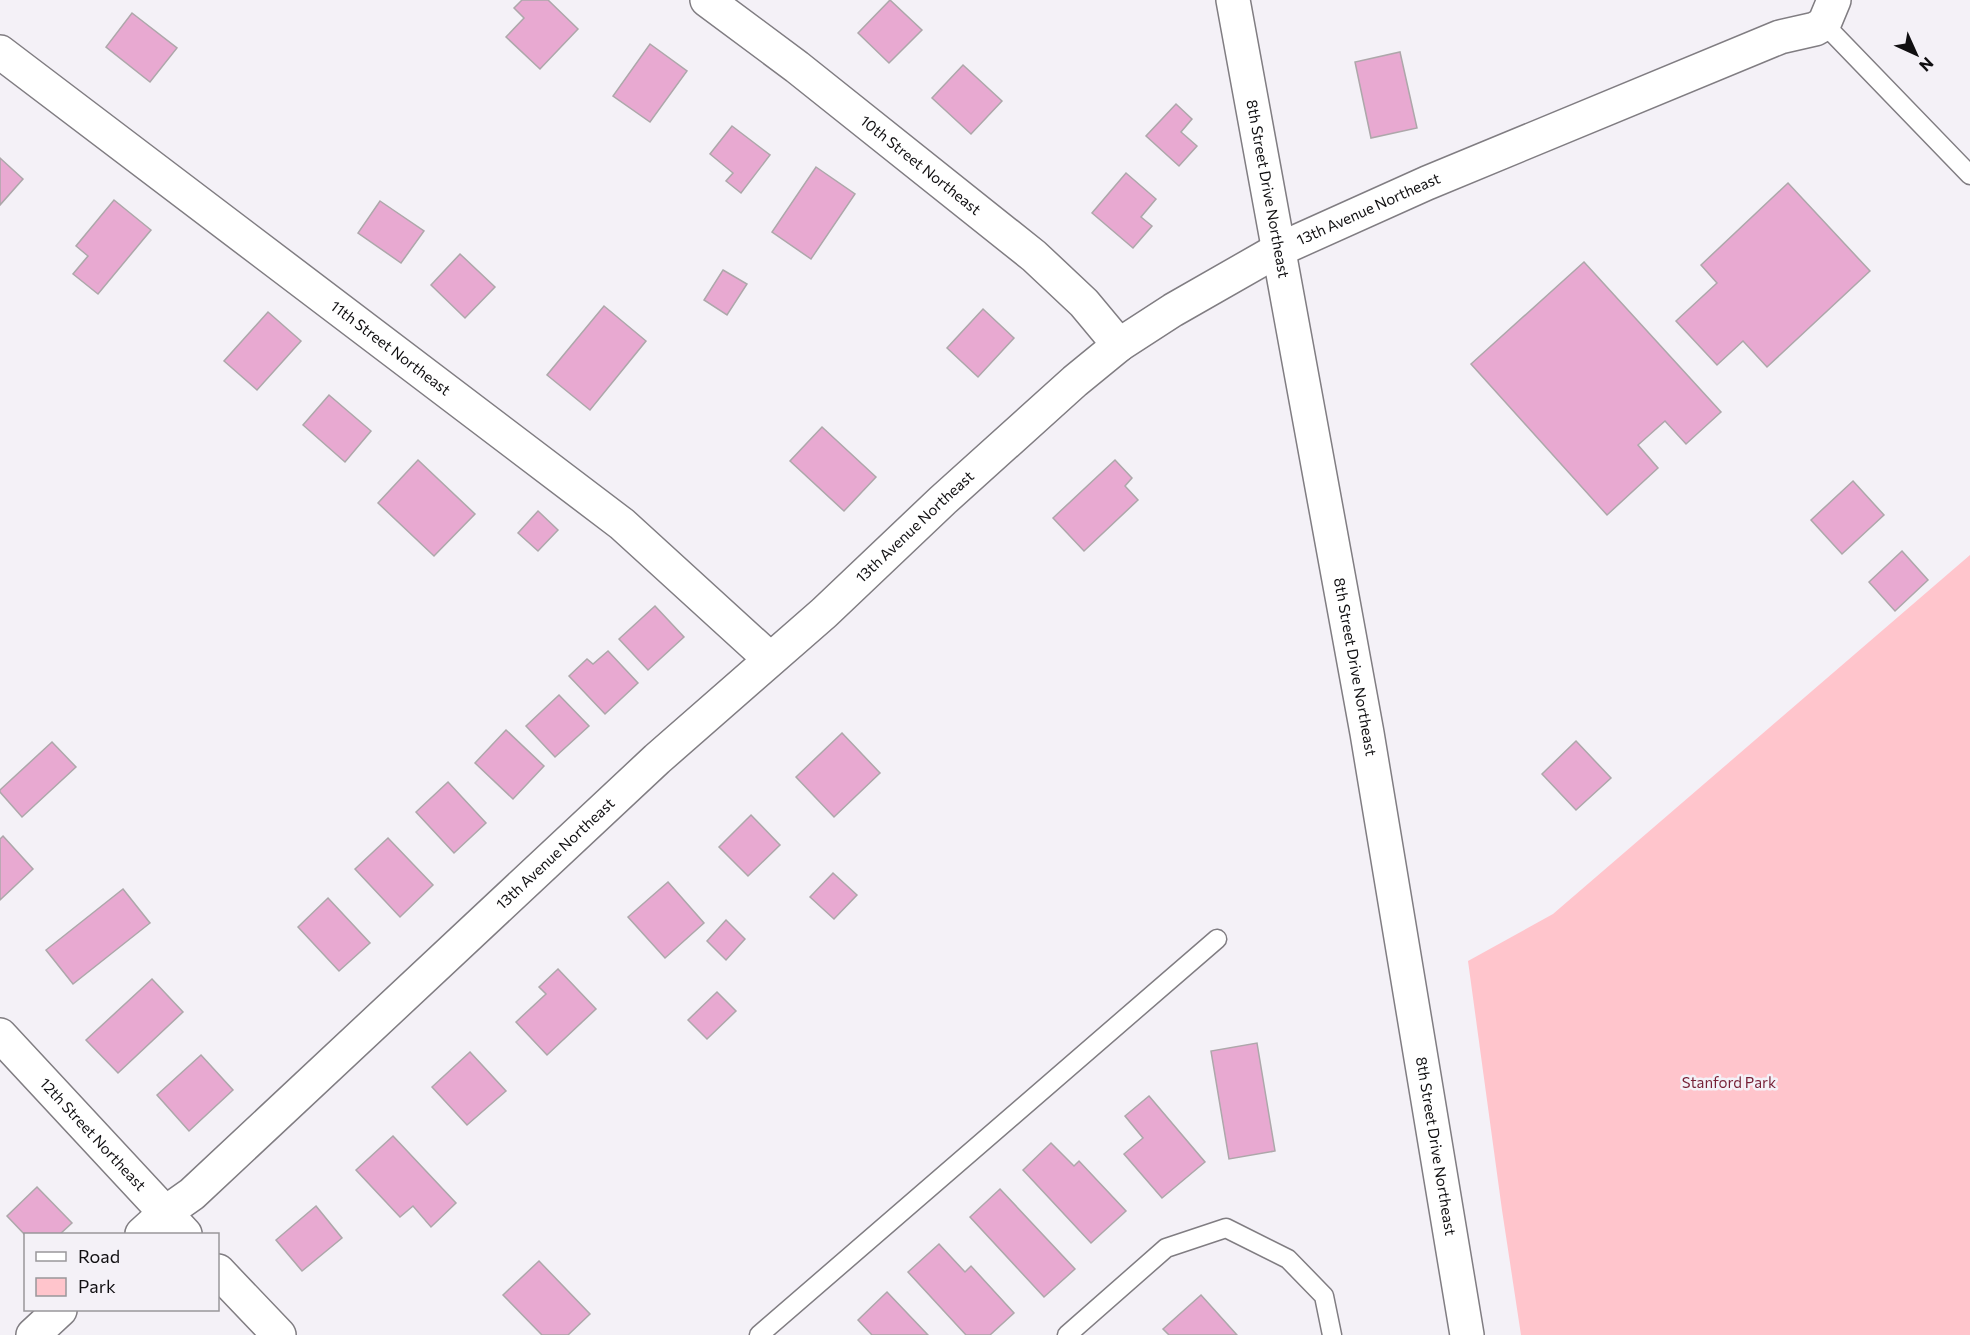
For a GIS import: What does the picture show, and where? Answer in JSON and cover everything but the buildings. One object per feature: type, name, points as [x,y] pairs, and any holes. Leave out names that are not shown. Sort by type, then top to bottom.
[{"type":"street","name":"10th Street Northeast","points":[[707,0],[797,68],[1034,256],[1083,303],[1119,345]]},
{"type":"street","name":"8th Street Drive Northeast","points":[[1233,0],[1367,733],[1467,1335]]},
{"type":"street","name":"13th Avenue Northeast","points":[[145,1233],[175,1224],[192,1194],[649,767],[824,613],[943,500],[1119,345],[1173,310],[1278,250],[1427,183],[1780,37],[1815,29],[1829,12]]},
{"type":"street","name":"11th Street Northeast","points":[[0,52],[622,524],[770,659]]},
{"type":"street","name":"12th Street Northeast","points":[[0,1035],[175,1224]]},
{"type":"street","points":[[219,1272],[279,1335]]},
{"type":"street","points":[[33,1335],[59,1311]]},
{"type":"lane","points":[[1829,12],[1970,175]]},
{"type":"lane","points":[[759,1335],[1217,939]]},
{"type":"lane","points":[[1067,1335],[1166,1248],[1226,1228],[1288,1259],[1324,1296],[1332,1335]]},
{"type":"green space","name":"Stanford Park","points":[[1970,555],[1970,1335],[1521,1335],[1468,961],[1553,914]]}]
